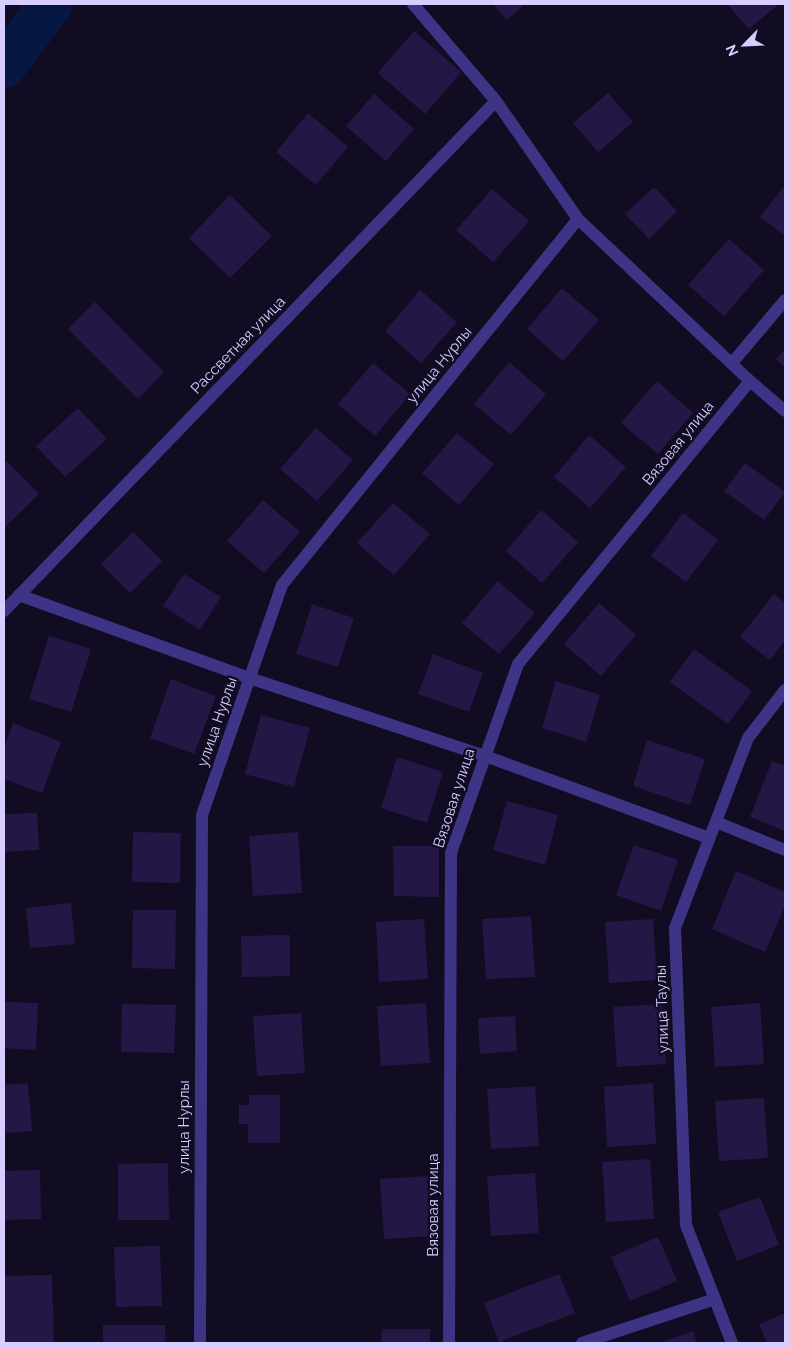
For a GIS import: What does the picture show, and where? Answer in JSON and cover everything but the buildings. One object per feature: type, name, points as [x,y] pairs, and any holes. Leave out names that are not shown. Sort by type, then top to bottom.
[{"type":"street","points":[[413,4],[496,101],[578,219],[785,411]]},
{"type":"street","name":"Рассветная улица","points":[[4,611],[496,101]]},
{"type":"street","name":"улица Нурлы","points":[[200,1343],[202,815],[282,586],[578,219]]},
{"type":"street","points":[[732,363],[785,300]]},
{"type":"street","name":"Вязовая улица","points":[[449,1343],[451,853],[518,664],[750,380]]},
{"type":"street","points":[[19,595],[249,678],[485,756],[709,838]]},
{"type":"street","name":"улица Таулы","points":[[732,1343],[686,1224],[675,928],[748,738],[785,690]]},
{"type":"street","points":[[716,822],[785,850]]},
{"type":"street","points":[[582,1343],[715,1299]]},
{"type":"waterway","points":[[4,66],[51,4]]}]
